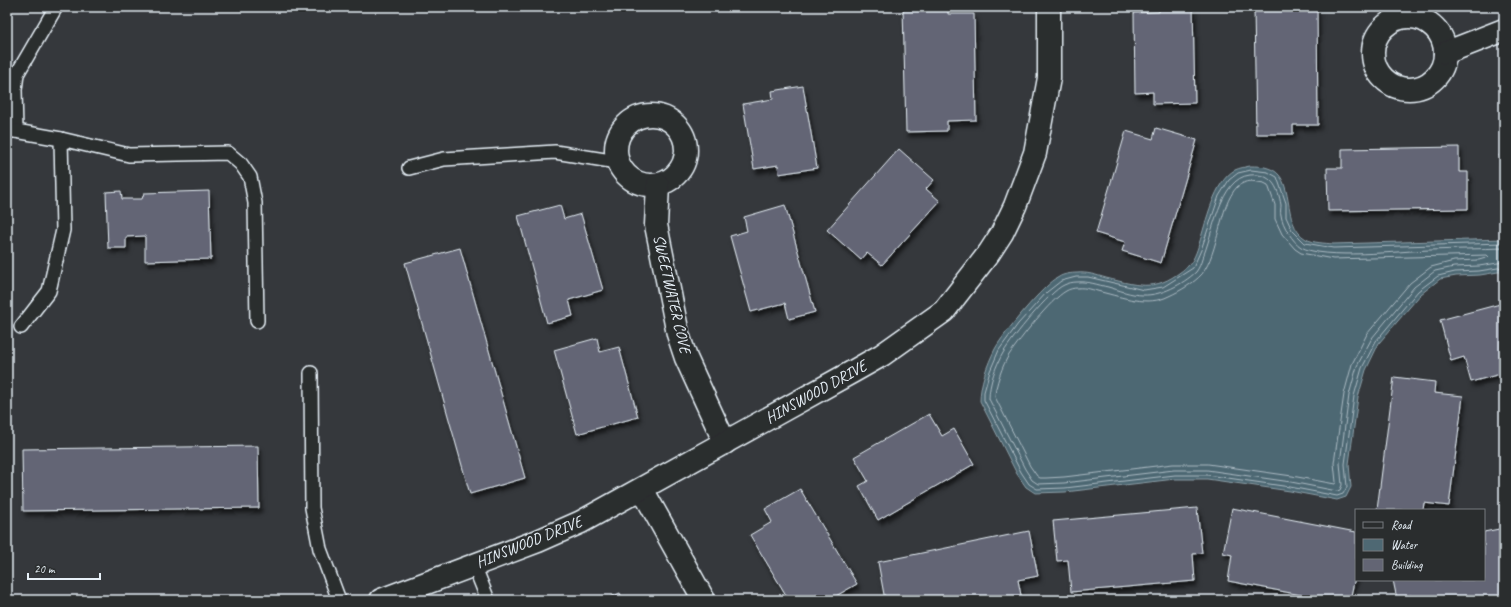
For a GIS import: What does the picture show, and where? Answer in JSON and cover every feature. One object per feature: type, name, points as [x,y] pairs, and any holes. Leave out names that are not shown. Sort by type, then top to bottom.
[{"type":"street","name":"HINSWOOD DRIVE","points":[[381,600],[538,541],[581,522],[726,443],[876,358],[944,311],[1002,233],[1015,206],[1035,153],[1048,78],[1049,7]]},
{"type":"street","points":[[1445,53],[1504,30]]},
{"type":"street","points":[[656,114],[668,118],[678,126],[684,135],[687,146],[686,157],[676,176],[666,182],[644,185],[632,180],[623,172],[617,162],[615,150],[618,138],[624,127],[633,119],[644,115],[656,114]]},
{"type":"street","name":"SWEETWATER COVE","points":[[658,184],[656,225],[678,334],[686,358],[726,443]]},
{"type":"street","points":[[642,489],[704,600]]},
{"type":"lane","points":[[56,7],[17,74],[12,131],[61,139],[129,155],[228,153],[241,164],[250,177],[255,204],[257,321]]},
{"type":"lane","points":[[21,327],[49,291],[64,230],[61,139]]},
{"type":"lane","points":[[409,168],[444,159],[555,152],[617,162]]},
{"type":"lane","points":[[312,373],[312,508],[320,549],[339,600]]},
{"type":"lane","points":[[474,565],[488,600]]},
{"type":"water","points":[[1250,166],[1266,167],[1277,173],[1283,180],[1293,223],[1298,232],[1306,239],[1333,244],[1504,239],[1504,271],[1440,279],[1421,294],[1379,343],[1366,370],[1358,397],[1349,464],[1351,487],[1346,497],[1337,500],[1290,491],[1207,479],[1175,479],[1065,492],[1035,493],[1026,487],[1017,474],[980,401],[984,375],[999,342],[1034,299],[1052,281],[1063,275],[1088,273],[1130,284],[1149,285],[1158,284],[1177,274],[1190,264],[1195,256],[1212,203],[1222,183],[1228,175],[1235,170]]},
{"type":"building","points":[[903,7],[948,7],[948,14],[974,14],[976,120],[947,121],[947,131],[906,132]]},
{"type":"building","points":[[1159,7],[1193,7],[1195,103],[1153,104],[1153,92],[1135,93],[1134,13],[1159,12]]},
{"type":"building","points":[[1254,7],[1317,8],[1318,125],[1293,125],[1293,134],[1256,134]]},
{"type":"building","points":[[803,86],[817,168],[779,174],[778,165],[754,169],[743,104],[773,99],[772,91]]},
{"type":"building","points":[[1156,128],[1197,140],[1161,263],[1122,251],[1125,242],[1096,233],[1126,131],[1153,139]]},
{"type":"building","points":[[1459,147],[1459,172],[1468,172],[1468,209],[1328,211],[1327,168],[1342,168],[1342,149]]},
{"type":"building","points":[[899,149],[934,180],[926,189],[940,201],[882,265],[867,253],[861,260],[827,230]]},
{"type":"building","points":[[1504,149],[1504,159],[1499,156]]},
{"type":"building","points":[[121,191],[122,199],[142,199],[144,193],[209,191],[211,259],[145,261],[145,236],[126,237],[126,248],[108,248],[106,192]]},
{"type":"building","points":[[560,205],[564,219],[581,214],[603,290],[569,300],[573,316],[547,323],[518,216]]},
{"type":"building","points":[[785,205],[815,312],[789,319],[785,303],[751,312],[730,236],[747,231],[744,217]]},
{"type":"building","points":[[460,248],[525,478],[470,494],[405,263]]},
{"type":"building","points":[[1504,303],[1504,373],[1471,382],[1464,357],[1451,361],[1440,320]]},
{"type":"building","points":[[597,338],[600,352],[619,347],[638,417],[577,434],[554,350]]},
{"type":"building","points":[[1394,377],[1435,382],[1434,393],[1463,396],[1449,506],[1424,503],[1423,509],[1377,509]]},
{"type":"building","points":[[929,414],[942,436],[954,429],[974,464],[878,520],[859,486],[868,481],[854,457]]},
{"type":"building","points":[[258,446],[259,508],[23,511],[22,449]]},
{"type":"building","points":[[800,489],[857,584],[829,600],[821,600],[818,594],[808,600],[789,600],[750,535],[772,522],[765,509]]},
{"type":"building","points":[[1197,508],[1202,553],[1193,554],[1195,581],[1071,592],[1068,560],[1057,561],[1053,521]]},
{"type":"building","points":[[1232,508],[1355,532],[1355,578],[1350,600],[1327,600],[1228,581],[1232,555],[1223,553]]},
{"type":"building","points":[[1504,528],[1504,600],[1412,600],[1411,595],[1397,599],[1393,581],[1485,581],[1485,532]]},
{"type":"building","points":[[1029,531],[1038,576],[1018,580],[1022,600],[885,600],[878,562]]},
{"type":"building","points":[[620,593],[623,600],[603,600]]},
{"type":"building","points":[[643,597],[644,600],[634,600]]}]
